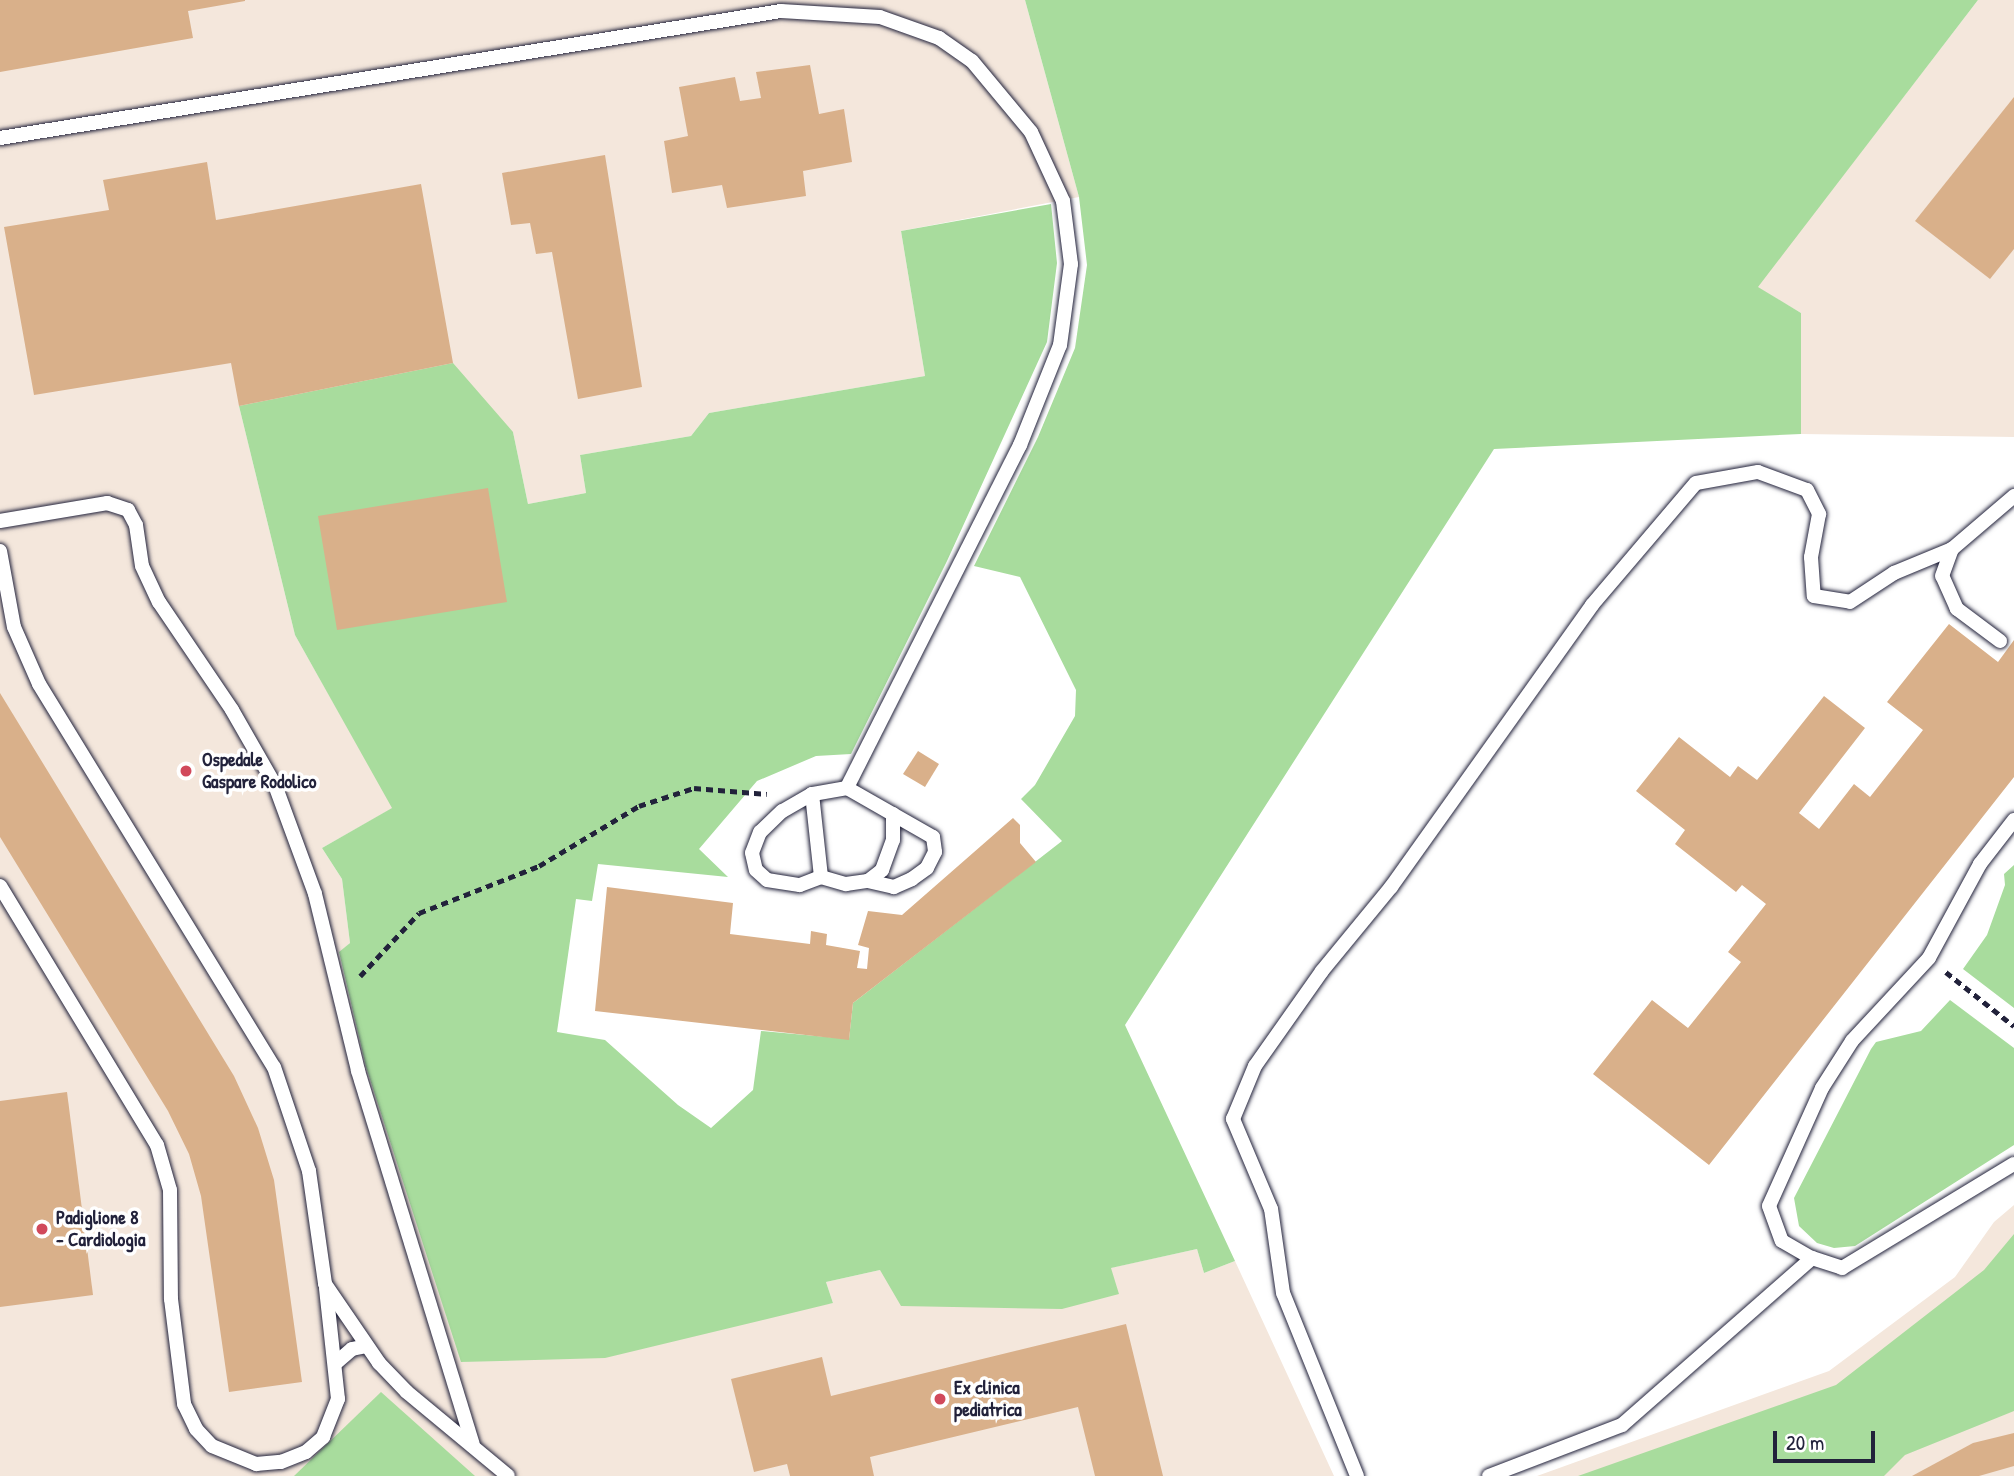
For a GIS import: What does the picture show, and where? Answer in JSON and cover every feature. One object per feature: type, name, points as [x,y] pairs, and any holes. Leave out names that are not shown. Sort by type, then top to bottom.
[{"type":"lane","points":[[0,138],[781,11],[880,17],[939,38],[972,61],[1031,132],[1063,201],[1071,264],[1060,345],[1020,444],[846,788]]},
{"type":"lane","points":[[1357,1476],[1283,1293],[1271,1209],[1233,1119],[1255,1066],[1322,971],[1391,887],[1592,605],[1696,483],[1758,472],[1807,490],[1819,514],[1811,557],[1815,596],[1850,602],[1894,573],[1952,549],[2014,496]]},
{"type":"lane","points":[[0,521],[89,505],[118,505],[133,516],[142,566],[159,602],[232,710],[275,785],[315,894],[362,1084],[473,1444]]},
{"type":"lane","points":[[1952,549],[1942,576],[1957,609],[2000,641]]},
{"type":"lane","points":[[0,551],[14,627],[39,684],[274,1067],[309,1171],[337,1362],[338,1399],[333,1421],[306,1452],[281,1462],[256,1464],[212,1446],[196,1429],[184,1404],[171,1298],[166,1167],[148,1125],[1,888]]},
{"type":"lane","points":[[868,881],[880,887],[903,883],[927,868],[935,852],[933,837],[893,814],[846,788],[812,794],[782,811],[760,832],[752,853],[757,870],[767,880],[800,885],[821,877],[846,884],[868,881],[882,870],[893,840],[893,814]]},
{"type":"lane","points":[[812,794],[821,877]]},
{"type":"lane","points":[[2013,824],[1980,864],[1929,958],[1852,1041],[1822,1088],[1769,1206],[1782,1241],[1812,1258],[1842,1268],[1867,1257],[2014,1164]]},
{"type":"lane","points":[[1489,1476],[1622,1425],[1812,1258]]},
{"type":"lane","points":[[325,1284],[366,1346],[407,1392],[473,1444],[493,1468],[508,1476]]},
{"type":"lane","points":[[337,1362],[352,1349],[366,1346]]},
{"type":"path","points":[[340,996],[419,913],[539,866],[639,806],[694,788],[765,791]]},
{"type":"path","points":[[1929,958],[2014,1026]]},
{"type":"shaded area","name":"Ospedale Gaspare Rodolico","points":[[0,0],[1025,0],[1079,197],[901,231],[925,376],[709,413],[691,436],[580,455],[586,493],[528,504],[513,432],[239,406],[295,635],[393,808],[322,848],[342,879],[350,943],[339,953],[366,1067],[462,1362],[833,1303],[826,1282],[880,1270],[1110,1268],[1197,1249],[1204,1273],[1235,1261],[1334,1476],[0,1476]]},
{"type":"shaded area","points":[[1978,0],[2014,0],[2014,437],[1801,434],[1801,313],[1757,287]]},
{"type":"shaded area","points":[[2014,1205],[2014,1476],[1537,1476],[1829,1371],[1955,1277],[1994,1222]]},
{"type":"green space","points":[[1025,0],[1978,0],[1758,287],[1801,313],[1801,434],[1494,449],[1125,1025],[1235,1261],[1204,1273],[1197,1249],[1111,1268],[1119,1294],[1062,1309],[901,1306],[880,1270],[826,1282],[833,1303],[605,1358],[461,1362],[366,1067],[339,952],[350,943],[342,879],[322,848],[392,808],[295,635],[239,406],[453,363],[513,432],[528,504],[586,493],[580,455],[691,436],[709,413],[925,376],[901,231],[1051,204],[1057,263],[1047,342],[947,561],[851,754],[816,756],[757,781],[699,849],[728,877],[598,864],[592,901],[576,899],[557,1032],[605,1040],[678,1105],[711,1128],[753,1090],[761,1031],[849,1039],[853,1003],[1062,841],[1021,799],[1035,785],[1075,716],[1076,690],[1020,577],[974,566],[1038,437],[1075,348],[1087,265],[1079,197]]},
{"type":"green space","points":[[2014,865],[2014,1008],[1963,969],[1987,935],[2005,885],[2004,874]]},
{"type":"green space","points":[[1950,1000],[2014,1048],[2014,1145],[1855,1246],[1834,1248],[1817,1243],[1799,1226],[1794,1198],[1871,1049],[1876,1042],[1921,1031]]},
{"type":"green space","points":[[2014,1234],[2014,1411],[1905,1455],[1884,1476],[1578,1476],[1836,1385],[1984,1270]]},
{"type":"green space","points":[[381,1392],[475,1476],[294,1476]]},
{"type":"building","points":[[0,0],[245,1],[188,11],[193,38],[0,72]]},
{"type":"building","points":[[810,65],[819,114],[844,109],[852,162],[803,171],[806,196],[727,208],[722,185],[672,193],[664,141],[688,136],[679,87],[735,77],[740,101],[761,98],[756,72]]},
{"type":"building","points":[[2014,97],[2014,249],[1990,279],[1915,221]]},
{"type":"building","points":[[605,155],[642,387],[578,399],[552,252],[536,254],[530,223],[511,225],[502,173]]},
{"type":"building","points":[[207,162],[216,220],[421,184],[453,363],[239,406],[231,363],[34,395],[4,227],[109,210],[103,180]]},
{"type":"building","points":[[488,488],[507,602],[337,630],[318,516]]},
{"type":"building","points":[[1949,624],[1998,662],[2014,640],[2014,777],[1709,1165],[1593,1074],[1652,1000],[1688,1028],[1741,962],[1728,952],[1766,904],[1742,885],[1736,892],[1675,844],[1685,830],[1636,791],[1679,737],[1730,777],[1738,766],[1757,780],[1824,696],[1865,728],[1799,813],[1819,829],[1854,784],[1870,797],[1923,730],[1887,702]]},
{"type":"building","points":[[0,693],[234,1076],[258,1128],[274,1180],[302,1382],[229,1392],[201,1196],[189,1154],[168,1111],[0,837]]},
{"type":"building","points":[[918,751],[939,764],[925,787],[903,774]]},
{"type":"building","points":[[1013,818],[1020,825],[1020,843],[1036,862],[853,1003],[849,1040],[595,1011],[607,887],[733,903],[730,934],[810,944],[811,931],[827,934],[826,945],[860,951],[857,968],[867,969],[869,948],[858,945],[868,911],[902,915]]},
{"type":"building","name":"Padiglione 8 - Cardiologia","points":[[67,1092],[93,1295],[0,1307],[0,1101]]},
{"type":"building","name":"Ex clinica pediatrica","points":[[1126,1324],[1163,1476],[1095,1476],[1078,1407],[870,1457],[874,1476],[790,1476],[787,1464],[754,1472],[731,1379],[822,1357],[831,1396]]},
{"type":"building","points":[[2014,1433],[2014,1466],[1979,1476],[1912,1476],[1973,1443]]},
{"type":"place","name":"Ospedale Gaspare Rodolico","points":[[186,771]]},
{"type":"place","name":"Padiglione 8 - Cardiologia","points":[[42,1229]]},
{"type":"place","name":"Ex clinica pediatrica","points":[[940,1399]]}]
